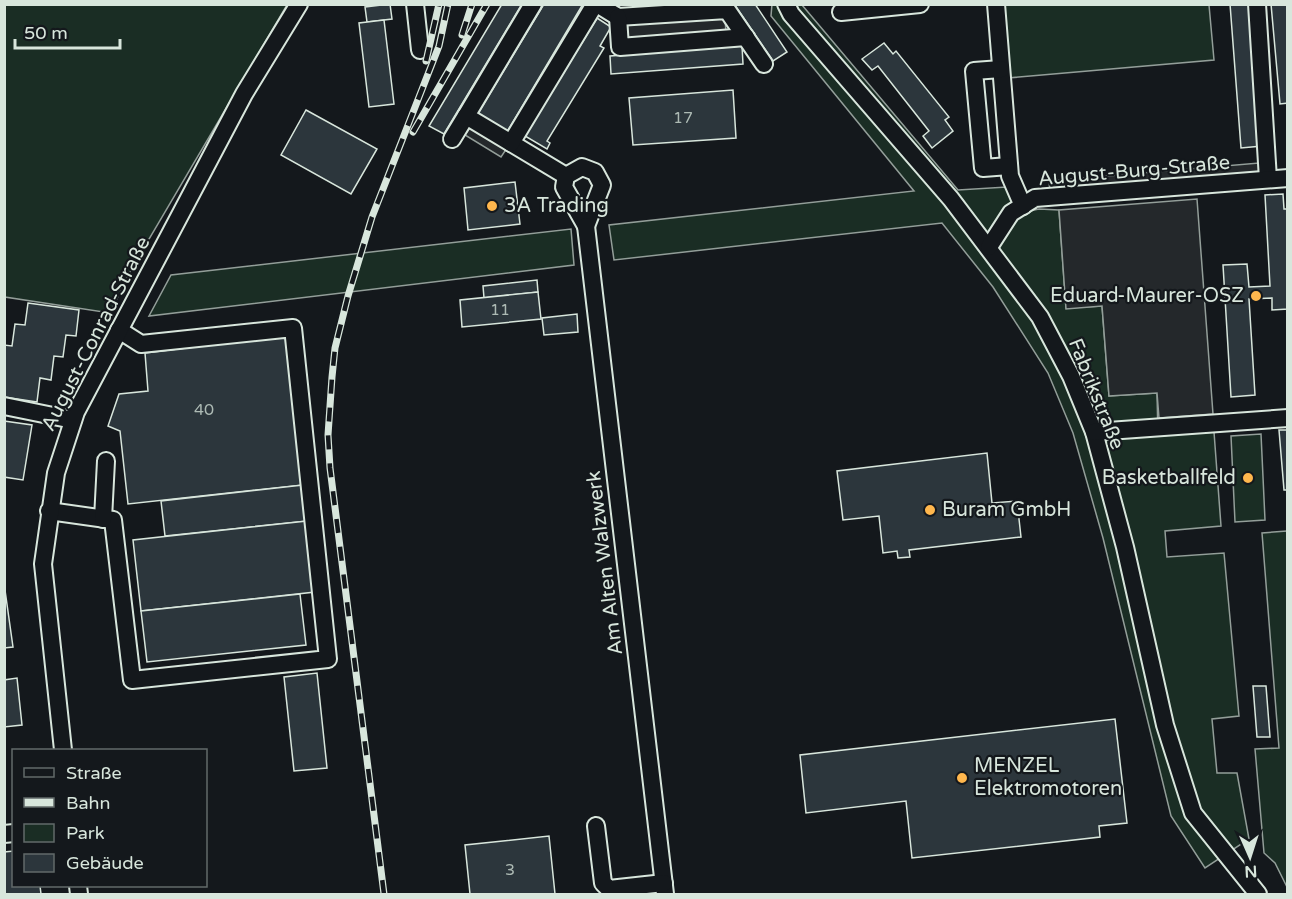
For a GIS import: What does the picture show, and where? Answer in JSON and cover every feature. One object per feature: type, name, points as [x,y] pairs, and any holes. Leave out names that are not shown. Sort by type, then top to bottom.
[{"type":"street","name":"August-Conrad-Straße","points":[[63,749],[43,564],[56,473],[73,420],[119,330],[244,94],[299,4]]},
{"type":"street","points":[[415,4],[420,50]]},
{"type":"street","points":[[452,140],[533,4]]},
{"type":"street","points":[[511,143],[596,4],[618,17],[727,10],[764,64]]},
{"type":"street","name":"Fabrikstraße","points":[[786,4],[791,14],[989,247],[1040,317],[1071,376],[1094,432],[1125,547],[1165,725],[1193,813],[1258,894]]},
{"type":"street","points":[[841,12],[920,4]]},
{"type":"street","points":[[996,4],[1010,176],[1023,206]]},
{"type":"street","points":[[1257,4],[1268,179]]},
{"type":"street","points":[[618,17],[620,47],[746,37]]},
{"type":"street","points":[[1001,69],[974,71],[983,168],[1009,166]]},
{"type":"street","points":[[466,116],[566,176]]},
{"type":"street","name":"Am Alten Walzwerk","points":[[586,226],[602,185],[596,172],[582,167],[566,176],[564,187],[586,226],[664,889]]},
{"type":"street","name":"August-Burg-Straße","points":[[989,247],[1011,213],[1035,198],[1287,178]]},
{"type":"street","points":[[49,511],[113,520],[132,680],[328,659],[293,328],[141,344],[119,330]]},
{"type":"street","points":[[4,406],[73,420]]},
{"type":"street","points":[[1094,432],[1287,418]]},
{"type":"street","points":[[103,519],[106,460]]},
{"type":"street","points":[[596,826],[603,883],[609,889],[664,889]]},
{"type":"green space","points":[[772,4],[802,5],[958,190],[1007,187],[1020,213],[1039,209],[1059,210],[1066,308],[1102,306],[1109,396],[1157,393],[1158,436],[1214,432],[1221,526],[1165,531],[1167,557],[1224,553],[1239,716],[1212,719],[1217,773],[1237,773],[1249,839],[1205,868],[1171,816],[1103,538],[1073,433],[1048,373],[993,287],[942,223],[614,260],[609,225],[914,191],[771,16]]},
{"type":"green space","points":[[4,5],[287,5],[132,268],[110,313],[5,297]]},
{"type":"green space","points":[[1002,5],[1209,5],[1214,60],[1008,78]]},
{"type":"green space","points":[[571,229],[574,265],[149,316],[171,275]]},
{"type":"green space","name":"Basketballfeld","points":[[1261,434],[1265,520],[1235,522],[1231,436]]},
{"type":"green space","points":[[1288,531],[1287,887],[1275,863],[1264,853],[1255,749],[1279,748],[1262,533]]},
{"type":"shaded area","points":[[725,14],[726,36],[627,43],[625,21]]},
{"type":"shaded area","points":[[471,126],[507,148],[501,157],[465,135]]},
{"type":"shaded area","points":[[1259,163],[1260,174],[1050,193],[1049,181]]},
{"type":"shaded area","points":[[1197,199],[1213,414],[1159,418],[1157,393],[1109,396],[1102,306],[1066,309],[1059,210]]},
{"type":"building","points":[[390,4],[392,19],[367,22],[365,7]]},
{"type":"building","points":[[502,4],[522,4],[444,134],[429,126]]},
{"type":"building","points":[[544,4],[583,4],[507,132],[477,115]]},
{"type":"building","points":[[734,4],[755,4],[787,52],[773,61]]},
{"type":"building","points":[[1230,4],[1251,4],[1262,146],[1241,148]]},
{"type":"building","points":[[1271,4],[1288,4],[1288,103],[1280,104]]},
{"type":"building","points":[[597,18],[611,27],[600,46],[604,48],[547,141],[550,143],[547,149],[525,136]]},
{"type":"building","points":[[384,20],[394,104],[369,107],[359,23]]},
{"type":"building","points":[[884,43],[893,54],[896,51],[949,117],[945,120],[953,131],[932,148],[923,136],[929,131],[878,66],[872,70],[862,59]]},
{"type":"building","points":[[742,46],[743,64],[611,74],[610,56]]},
{"type":"building","points":[[733,90],[736,138],[633,145],[629,98]]},
{"type":"building","points":[[306,110],[377,149],[351,194],[281,155]]},
{"type":"building","name":"3A Trading","points":[[515,182],[520,224],[468,230],[464,188]]},
{"type":"building","name":"Eduard-Maurer-OSZ","points":[[1283,194],[1284,209],[1288,209],[1288,309],[1272,310],[1272,298],[1249,299],[1255,395],[1231,397],[1223,265],[1247,264],[1249,287],[1270,286],[1265,195]]},
{"type":"building","points":[[537,280],[538,292],[484,298],[483,286]]},
{"type":"building","points":[[538,292],[541,319],[462,327],[460,300]]},
{"type":"building","points":[[28,303],[79,310],[76,336],[66,335],[63,357],[54,356],[51,380],[40,378],[37,402],[4,397],[4,345],[12,346],[15,324],[25,325]]},
{"type":"building","points":[[577,314],[578,332],[544,335],[542,318]]},
{"type":"building","points":[[286,336],[303,485],[128,504],[120,431],[108,426],[119,394],[148,391],[145,353]]},
{"type":"building","points":[[4,421],[32,425],[23,480],[4,477]]},
{"type":"building","points":[[1279,430],[1288,430],[1288,490],[1284,490]]},
{"type":"building","name":"Buram GmbH","points":[[987,453],[992,503],[1017,501],[1021,537],[909,550],[910,557],[898,558],[897,551],[883,553],[879,516],[843,520],[837,471]]},
{"type":"building","points":[[303,485],[307,521],[165,536],[161,501]]},
{"type":"building","points":[[307,521],[315,592],[141,611],[133,540]]},
{"type":"building","points":[[4,583],[13,647],[4,648]]},
{"type":"building","points":[[300,594],[306,645],[147,662],[141,611]]},
{"type":"building","points":[[317,673],[327,768],[294,771],[284,677]]},
{"type":"building","points":[[17,678],[22,725],[4,727],[4,680]]},
{"type":"building","points":[[1253,686],[1266,686],[1270,737],[1257,737]]},
{"type":"building","name":"MENZEL Elektromotoren","points":[[1115,719],[1127,823],[1099,826],[1100,837],[912,858],[906,801],[806,813],[800,755]]},
{"type":"building","points":[[549,836],[555,894],[470,894],[465,845]]},
{"type":"building","points":[[12,851],[12,887],[40,887],[41,894],[4,894],[4,852]]},
{"type":"railway","points":[[426,61],[439,4]]},
{"type":"railway","points":[[384,894],[330,468],[328,435],[332,377],[335,348],[372,217],[439,46],[448,4]]},
{"type":"railway","points":[[462,35],[472,4]]},
{"type":"railway","points":[[413,132],[487,4]]},
{"type":"place","name":"3A Trading","points":[[492,206]]},
{"type":"place","name":"Eduard-Maurer-OSZ","points":[[1256,296]]},
{"type":"place","name":"Basketballfeld","points":[[1248,478]]},
{"type":"place","name":"Buram GmbH","points":[[930,510]]},
{"type":"place","name":"MENZEL Elektromotoren","points":[[962,778]]}]
